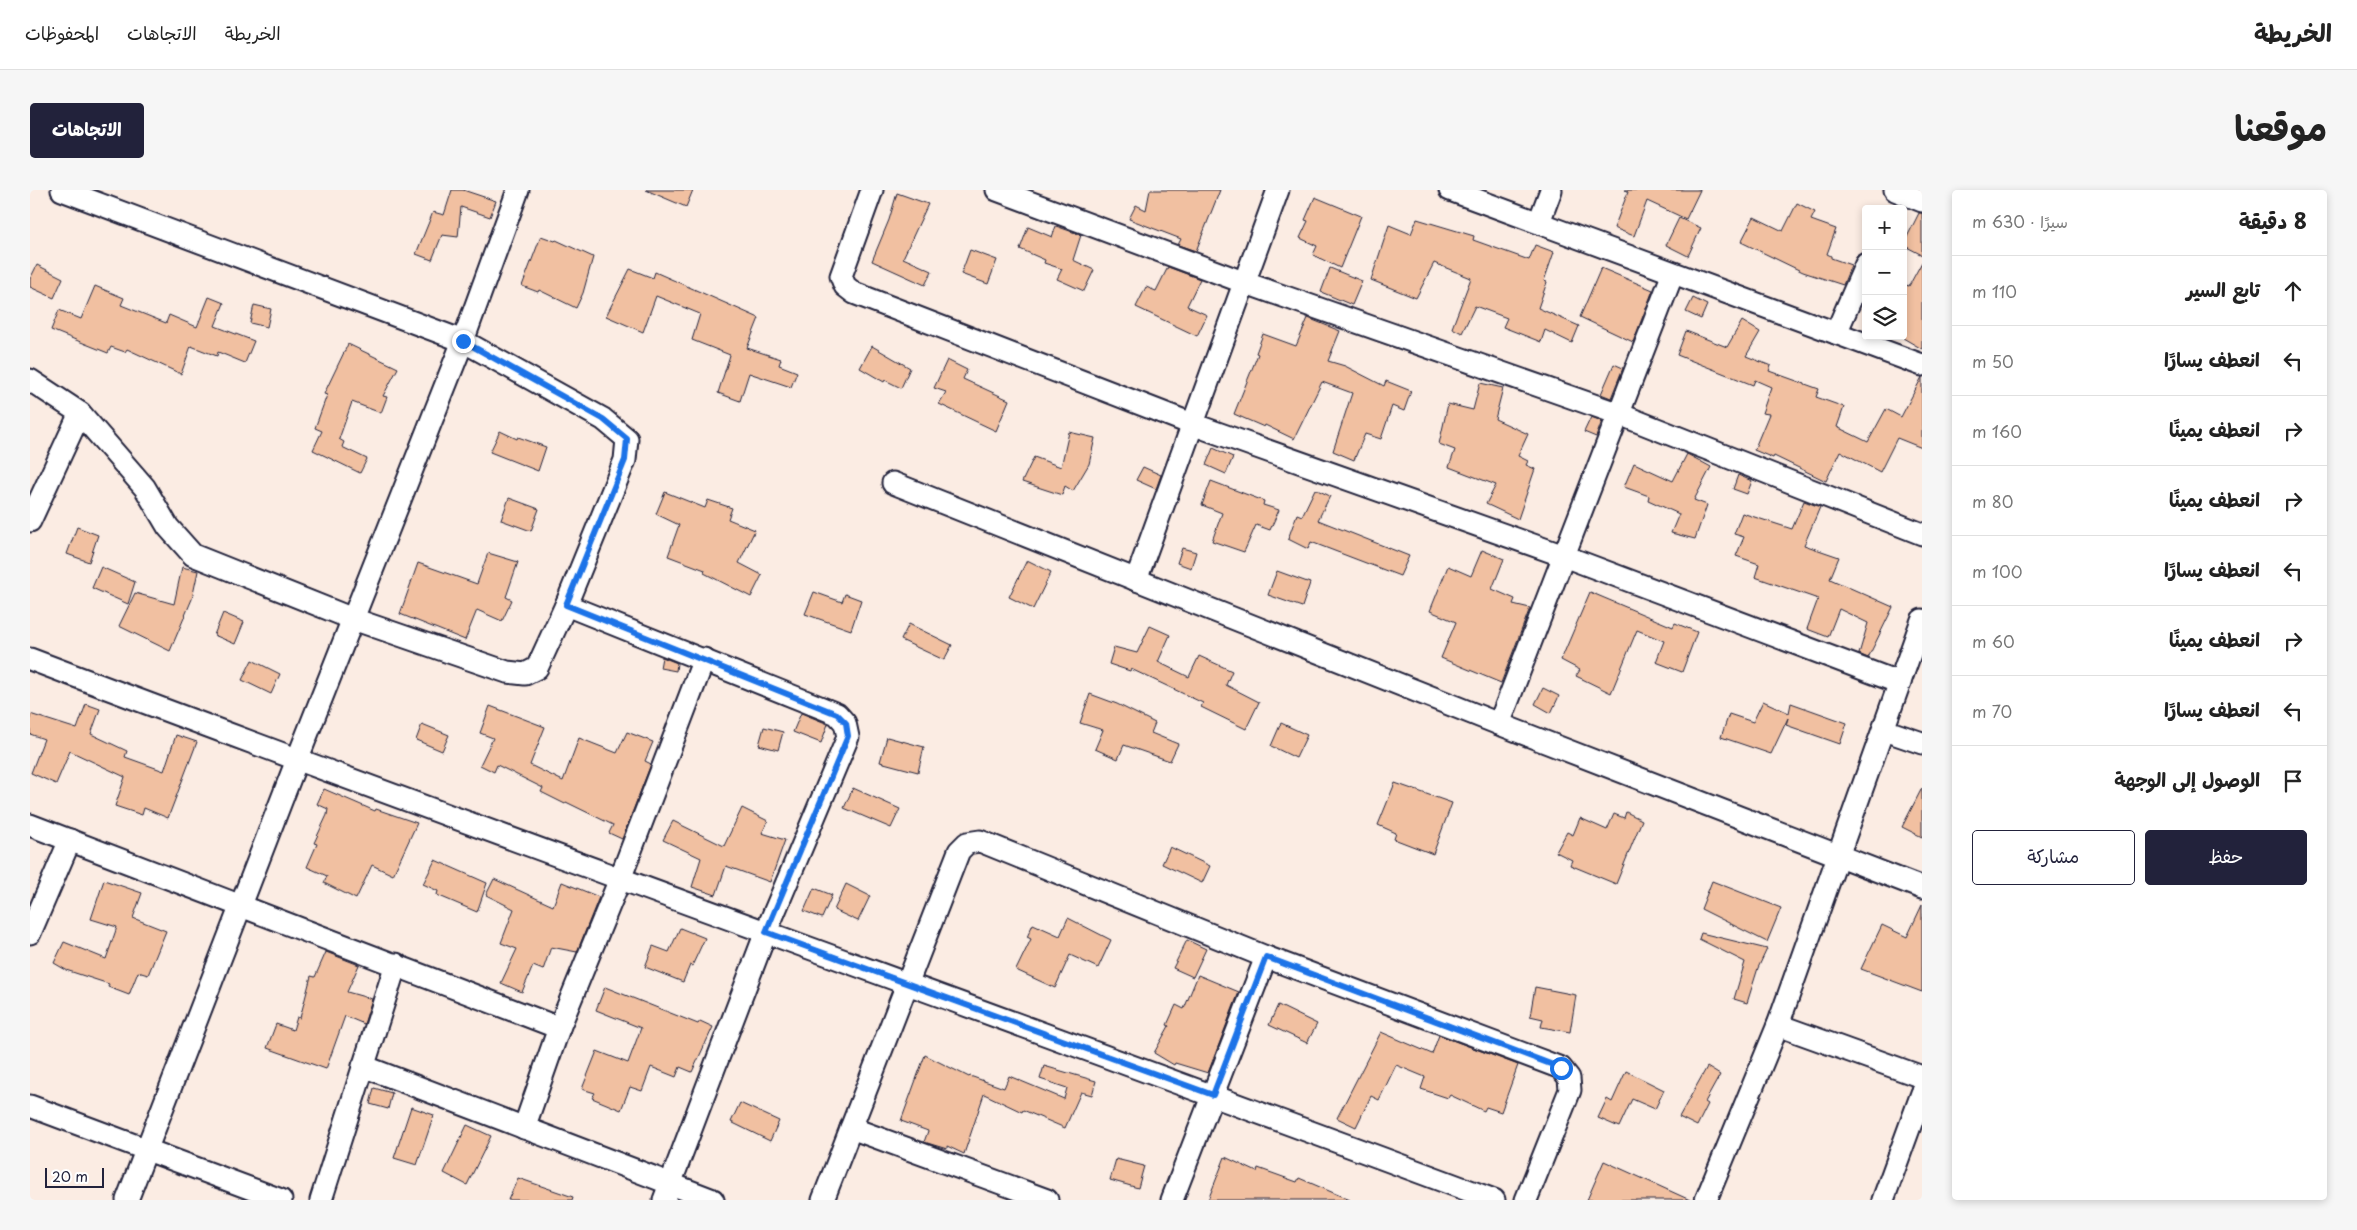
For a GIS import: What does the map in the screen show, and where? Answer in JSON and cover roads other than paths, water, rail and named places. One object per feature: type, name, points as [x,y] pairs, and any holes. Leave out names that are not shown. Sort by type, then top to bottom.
[{"type":"street","points":[[30,380],[80,413],[145,488],[168,526],[193,555],[353,618],[507,672],[525,674],[537,668],[566,605],[625,460],[627,439],[603,419],[463,341],[62,190]]},
{"type":"street","points":[[127,1200],[240,905],[463,341],[518,190]]},
{"type":"street","points":[[872,190],[842,276],[844,286],[854,293],[1192,424],[1564,556],[1900,683]]},
{"type":"street","points":[[998,190],[1243,282],[1618,414],[1922,534]]},
{"type":"street","points":[[1136,580],[1278,190]]},
{"type":"street","points":[[1450,190],[1922,365]]},
{"type":"street","points":[[1539,222],[1551,190]]},
{"type":"street","points":[[1895,195],[1922,201]]},
{"type":"street","points":[[1499,724],[1673,273]]},
{"type":"street","points":[[1836,333],[1862,273]]},
{"type":"street","points":[[30,521],[80,413]]},
{"type":"street","points":[[893,483],[1499,724],[1922,888]]},
{"type":"street","points":[[566,605],[837,714],[846,723],[848,736],[766,932],[667,1192]]},
{"type":"street","points":[[1706,1200],[1778,1025],[1922,620]]},
{"type":"street","points":[[30,658],[297,760],[1213,1095],[1494,1200]]},
{"type":"street","points":[[524,1128],[559,1028],[620,879],[704,659]]},
{"type":"street","points":[[1884,730],[1922,743]]},
{"type":"street","points":[[30,825],[559,1028]]},
{"type":"street","points":[[30,933],[70,840]]},
{"type":"street","points":[[823,1200],[959,851],[967,843],[980,841],[1266,957],[1561,1068],[1569,1078],[1570,1090],[1526,1200]]},
{"type":"street","points":[[1172,1200],[1266,957]]},
{"type":"street","points":[[321,1200],[396,964]]},
{"type":"street","points":[[1778,1025],[1922,1078]]},
{"type":"street","points":[[363,1066],[524,1128],[667,1192],[713,1200]]},
{"type":"street","points":[[1883,1200],[1922,1093]]},
{"type":"street","points":[[30,1106],[281,1200]]},
{"type":"street","points":[[851,1128],[1015,1194],[1047,1200]]}]
